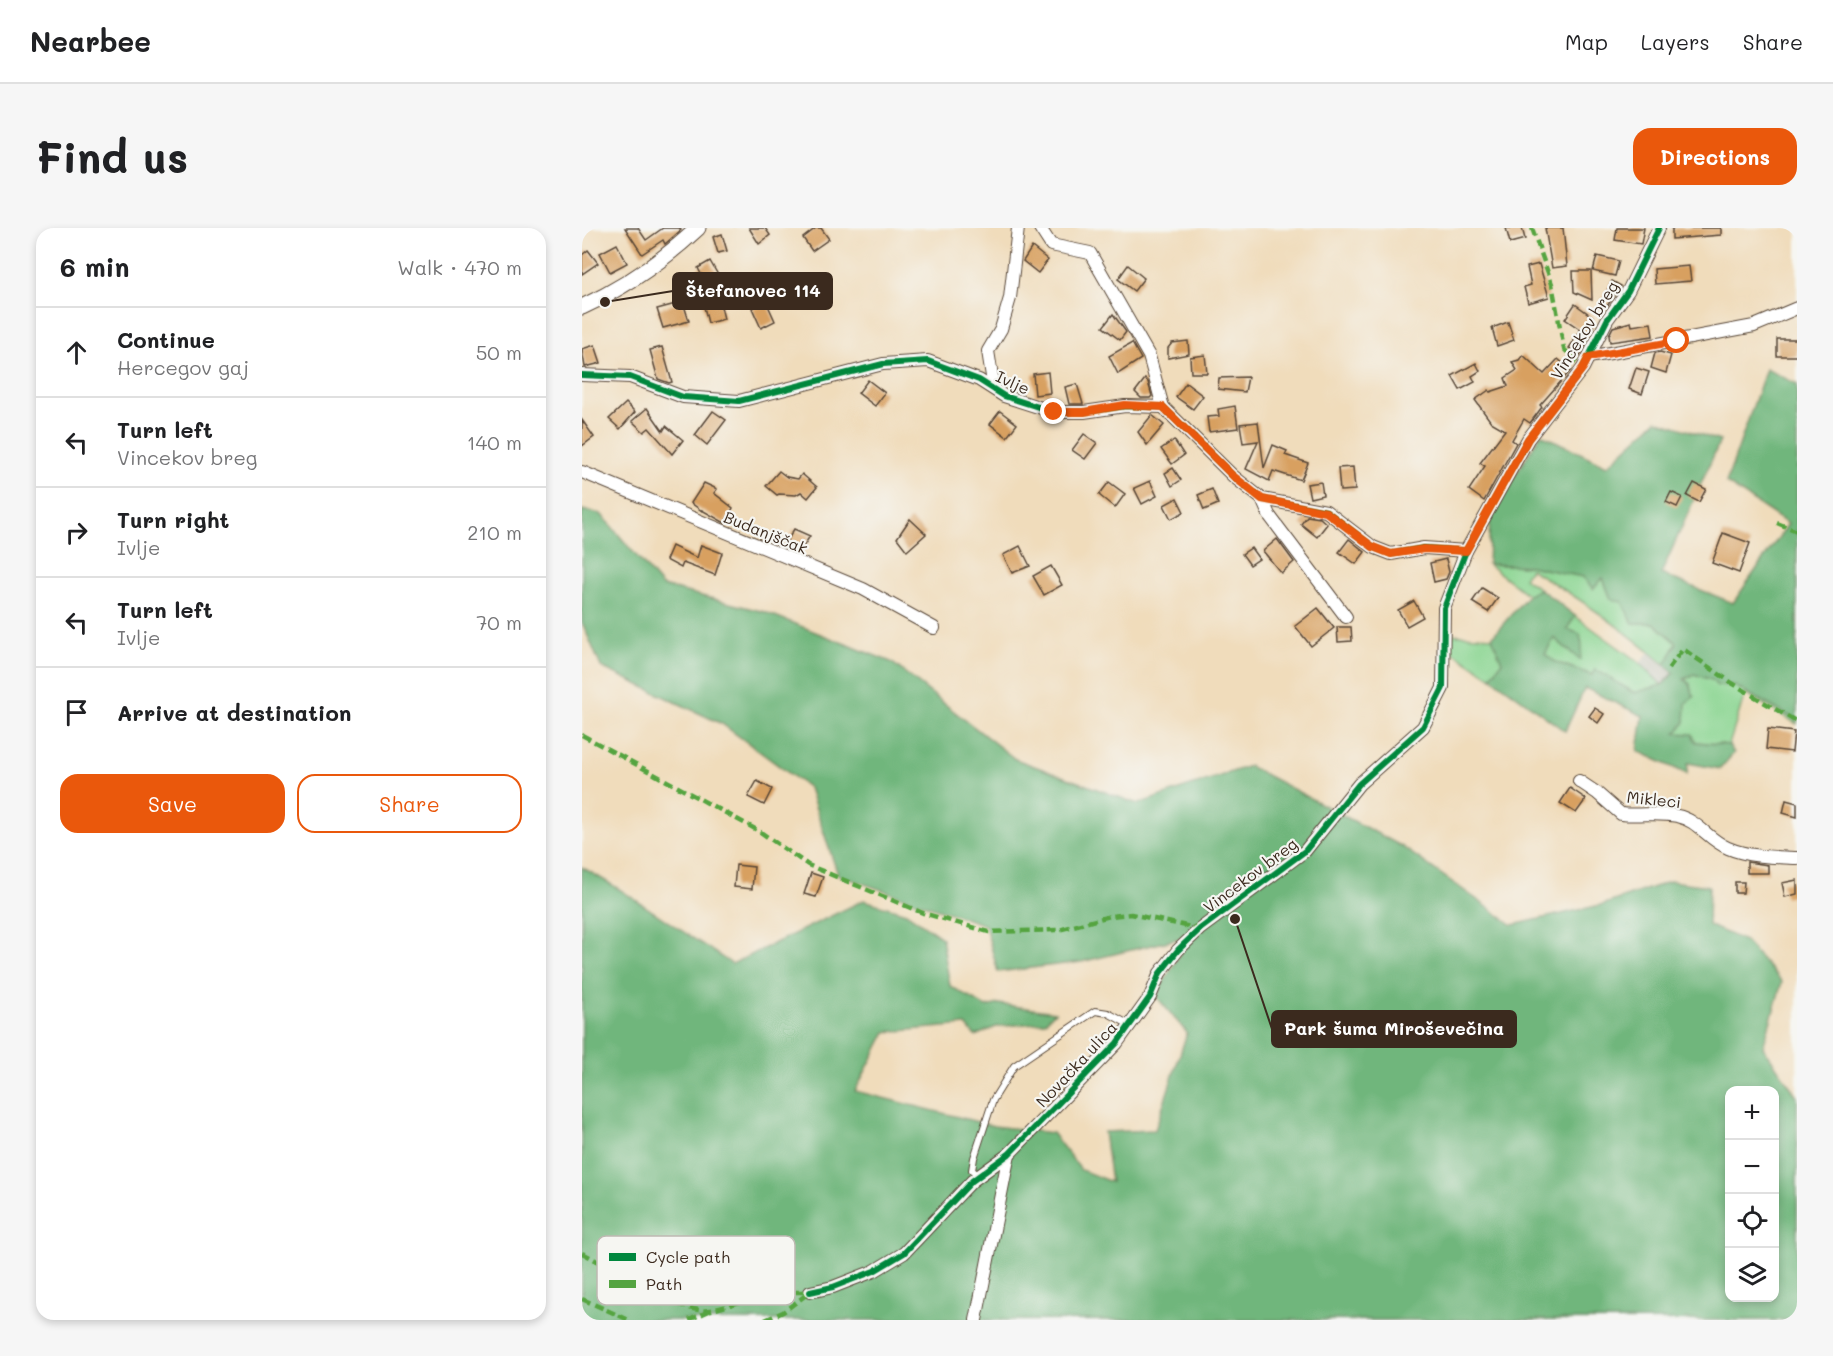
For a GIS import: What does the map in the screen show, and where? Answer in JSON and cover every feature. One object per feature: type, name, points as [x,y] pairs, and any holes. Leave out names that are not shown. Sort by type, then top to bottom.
[{"type":"street","points":[[582,307],[638,276],[672,253],[698,228]]},
{"type":"street","points":[[994,389],[988,351],[1001,329],[1010,298],[1018,228]]},
{"type":"street","points":[[1040,228],[1051,245],[1090,253],[1149,356],[1163,407],[1233,476],[1262,499],[1326,512],[1373,547],[1391,554],[1424,549],[1466,551]]},
{"type":"street","name":"Vincekov breg","points":[[1200,930],[1305,851],[1359,784],[1423,728],[1443,688],[1444,608],[1466,551],[1528,439],[1583,368],[1607,320],[1629,291],[1659,228]]},
{"type":"street","points":[[1589,357],[1754,326],[1797,308]]},
{"type":"street","name":"Ivlje","points":[[582,375],[630,377],[683,397],[739,401],[883,364],[928,361],[980,380],[1004,396],[1054,412],[1084,412],[1125,405],[1163,407]]},
{"type":"street","name":"Budanjščak","points":[[582,472],[863,589],[934,628]]},
{"type":"street","points":[[1262,499],[1269,515],[1346,617]]},
{"type":"street","name":"Mikleci","points":[[1579,781],[1621,814],[1677,816],[1694,822],[1709,837],[1727,848],[1757,856],[1797,858]]},
{"type":"street","name":"Novačka ulica","points":[[810,1292],[833,1287],[874,1271],[904,1253],[979,1176],[1009,1154],[1117,1043],[1150,997],[1160,973],[1178,950],[1200,930]]},
{"type":"street","points":[[976,1320],[1009,1154]]},
{"type":"lane","points":[[979,1176],[972,1170],[974,1158],[993,1100],[1014,1066],[1095,1011],[1108,1013],[1130,1025]]},
{"type":"shaded area","points":[[1650,651],[1674,672],[1662,685],[1640,663]]},
{"type":"green space","points":[[1766,369],[1797,384],[1797,720],[1733,685],[1717,686],[1712,680],[1694,674],[1684,679],[1690,684],[1694,697],[1686,703],[1685,722],[1676,733],[1692,734],[1696,742],[1729,745],[1734,753],[1720,769],[1688,763],[1687,774],[1638,751],[1643,716],[1585,688],[1565,731],[1491,677],[1502,662],[1492,637],[1528,595],[1540,589],[1575,616],[1567,629],[1580,634],[1582,646],[1580,660],[1554,638],[1545,654],[1555,662],[1592,675],[1595,669],[1634,693],[1662,685],[1674,673],[1665,665],[1677,643],[1654,623],[1633,623],[1622,602],[1611,599],[1603,578],[1593,589],[1583,577],[1530,566],[1488,564],[1490,516],[1541,434],[1607,466],[1657,420],[1720,441],[1661,574],[1733,603],[1788,524],[1726,483]]},
{"type":"green space","points":[[582,510],[601,514],[662,586],[765,612],[891,662],[1015,759],[1138,804],[1249,766],[1401,846],[1513,925],[1605,904],[1671,881],[1709,886],[1708,925],[1745,941],[1782,982],[1763,1047],[1797,1096],[1797,1320],[582,1320],[582,867],[732,964],[864,900],[906,913],[942,938],[950,986],[986,1007],[999,1004],[1055,1012],[1045,1022],[996,1027],[975,1036],[966,1025],[886,1032],[855,1091],[994,1126],[1052,1133],[1081,1170],[1111,1182],[1104,1132],[1155,1130],[1187,1033],[1156,996],[1190,936],[1081,962],[998,972],[985,925],[838,875],[809,788],[722,724],[601,667],[582,622]]},
{"type":"green space","points":[[1488,564],[1530,566],[1584,577],[1593,588],[1603,578],[1611,599],[1622,602],[1633,623],[1654,623],[1677,643],[1665,665],[1600,614],[1530,569],[1524,578],[1540,589],[1528,595]]},
{"type":"green space","points":[[1575,616],[1640,663],[1662,685],[1635,693],[1595,670],[1592,675],[1555,662],[1545,654],[1554,638],[1580,660],[1567,629]]},
{"type":"green space","points":[[1448,634],[1492,637],[1502,662],[1491,677],[1448,649]]},
{"type":"green space","points":[[1694,674],[1712,680],[1717,685],[1733,685],[1797,720],[1797,724],[1745,694],[1729,745],[1696,742],[1676,733],[1685,722],[1684,680]]},
{"type":"building","points":[[625,228],[638,228],[646,240],[663,228],[681,230],[665,244],[663,240],[642,254]]},
{"type":"building","points":[[749,228],[765,228],[770,235],[759,244]]},
{"type":"building","points":[[816,228],[821,228],[829,239],[812,251],[803,238]]},
{"type":"building","points":[[1506,228],[1522,228],[1525,239],[1510,243]]},
{"type":"building","points":[[1545,228],[1563,228],[1567,266],[1552,268]]},
{"type":"building","points":[[1617,228],[1644,228],[1641,244],[1615,240]]},
{"type":"building","points":[[1672,228],[1721,228],[1721,235],[1672,239]]},
{"type":"building","points":[[722,234],[727,251],[718,253],[713,237]]},
{"type":"building","points":[[617,244],[627,263],[610,272],[600,253]]},
{"type":"building","points":[[1032,247],[1048,260],[1038,273],[1023,261]]},
{"type":"building","points":[[588,250],[598,263],[582,274],[582,255]]},
{"type":"building","points":[[1597,256],[1619,261],[1615,276],[1593,271]]},
{"type":"building","points":[[710,261],[718,275],[705,282],[698,268]]},
{"type":"building","points":[[1539,264],[1549,297],[1528,303],[1524,287],[1531,285],[1527,267]]},
{"type":"building","points":[[1128,265],[1144,278],[1134,291],[1118,279]]},
{"type":"building","points":[[1689,266],[1691,281],[1655,284],[1654,269]]},
{"type":"building","points":[[1573,271],[1591,271],[1592,300],[1574,292]]},
{"type":"building","points":[[1612,281],[1621,286],[1607,306],[1601,303]]},
{"type":"building","points":[[719,298],[724,319],[708,323],[703,303]]},
{"type":"building","points":[[766,301],[775,321],[761,328],[752,308]]},
{"type":"building","points":[[683,302],[689,321],[663,328],[657,309]]},
{"type":"building","points":[[1575,304],[1593,317],[1593,327],[1582,344],[1585,346],[1580,355],[1569,348],[1581,330],[1565,319]]},
{"type":"building","points":[[1113,314],[1126,332],[1120,340],[1103,327]]},
{"type":"building","points":[[1508,322],[1514,340],[1497,346],[1492,328]]},
{"type":"building","points":[[1631,322],[1632,326],[1651,323],[1653,336],[1610,342],[1609,335],[1613,327]]},
{"type":"building","points":[[1777,339],[1797,339],[1797,356],[1777,356]]},
{"type":"building","points":[[1188,341],[1189,354],[1168,358],[1168,348],[1172,343]]},
{"type":"building","points":[[1132,343],[1141,359],[1118,374],[1109,356]]},
{"type":"building","points":[[595,345],[601,363],[585,367],[582,349]]},
{"type":"building","points":[[662,347],[672,382],[669,383],[658,379],[650,350]]},
{"type":"building","points":[[1655,353],[1671,355],[1666,373],[1651,368]]},
{"type":"building","points":[[1205,355],[1207,373],[1191,373],[1190,357]]},
{"type":"building","points":[[1523,355],[1544,374],[1558,359],[1571,370],[1540,405],[1542,407],[1530,423],[1524,419],[1512,440],[1516,443],[1484,501],[1469,490],[1485,466],[1480,463],[1505,430],[1491,422],[1475,400],[1489,390],[1490,392],[1508,386],[1505,378],[1517,370],[1512,362],[1519,360]]},
{"type":"building","points":[[1476,363],[1480,371],[1472,376],[1475,382],[1460,390],[1452,376]]},
{"type":"building","points":[[1636,368],[1649,372],[1642,394],[1629,389]]},
{"type":"building","points":[[1048,372],[1050,393],[1035,395],[1033,374]]},
{"type":"building","points":[[1248,377],[1245,392],[1218,389],[1219,378]]},
{"type":"building","points":[[1145,379],[1152,396],[1150,398],[1141,398],[1135,392]]},
{"type":"building","points":[[868,380],[885,393],[875,406],[858,393]]},
{"type":"building","points":[[1186,383],[1203,396],[1193,409],[1176,397]]},
{"type":"building","points":[[1077,384],[1083,404],[1069,404],[1065,387]]},
{"type":"building","points":[[626,403],[635,412],[620,429],[609,419]]},
{"type":"building","points":[[1235,406],[1238,428],[1209,432],[1207,417],[1219,416],[1218,409]]},
{"type":"building","points":[[647,408],[663,431],[666,426],[683,440],[672,454],[649,428],[644,432],[632,421]]},
{"type":"building","points":[[713,411],[726,420],[707,445],[695,435]]},
{"type":"building","points":[[1000,411],[1017,424],[1007,437],[990,424]]},
{"type":"building","points":[[1152,415],[1164,425],[1147,445],[1138,432]]},
{"type":"building","points":[[582,420],[594,437],[582,446]]},
{"type":"building","points":[[1258,422],[1264,468],[1273,445],[1287,451],[1285,455],[1308,463],[1301,480],[1273,471],[1269,481],[1246,469],[1258,441],[1243,443],[1240,424]]},
{"type":"building","points":[[1084,434],[1097,443],[1085,459],[1072,450]]},
{"type":"building","points":[[1174,440],[1184,455],[1172,464],[1161,449]]},
{"type":"building","points":[[1353,467],[1355,490],[1340,491],[1338,468]]},
{"type":"building","points":[[1173,468],[1181,480],[1172,486],[1165,473]]},
{"type":"building","points":[[779,471],[787,477],[798,479],[802,474],[817,487],[808,498],[801,492],[796,495],[777,495],[766,486]]},
{"type":"building","points":[[1150,481],[1157,496],[1142,504],[1134,488]]},
{"type":"building","points":[[1109,482],[1125,494],[1115,508],[1099,495]]},
{"type":"building","points":[[1321,482],[1323,495],[1310,498],[1307,484]]},
{"type":"building","points":[[704,483],[717,489],[714,493],[733,508],[725,523],[691,503]]},
{"type":"building","points":[[1694,483],[1706,489],[1699,502],[1687,496]]},
{"type":"building","points":[[1212,489],[1218,504],[1204,510],[1198,495]]},
{"type":"building","points":[[1671,492],[1682,497],[1677,507],[1666,502]]},
{"type":"building","points":[[1177,498],[1184,512],[1171,519],[1164,505]]},
{"type":"building","points":[[1307,516],[1320,518],[1327,524],[1317,537],[1301,524]]},
{"type":"building","points":[[910,519],[926,534],[907,551],[897,538]]},
{"type":"building","points":[[794,529],[810,536],[799,553],[784,546]]},
{"type":"building","points":[[1723,533],[1750,543],[1739,573],[1712,563]]},
{"type":"building","points":[[1277,539],[1294,562],[1281,573],[1263,551]]},
{"type":"building","points":[[1349,539],[1365,552],[1356,564],[1339,552]]},
{"type":"building","points":[[701,545],[722,553],[715,575],[683,563],[681,568],[666,560],[672,546],[697,558]]},
{"type":"building","points":[[1020,546],[1030,566],[1012,573],[1003,555]]},
{"type":"building","points":[[1251,548],[1259,559],[1250,565],[1242,554]]},
{"type":"building","points":[[1446,559],[1449,572],[1446,579],[1434,582],[1430,563]]},
{"type":"building","points":[[1051,566],[1062,585],[1044,595],[1033,576]]},
{"type":"building","points":[[1482,588],[1498,598],[1488,612],[1472,602]]},
{"type":"building","points":[[1414,601],[1423,617],[1407,626],[1398,610]]},
{"type":"building","points":[[1318,608],[1334,628],[1311,646],[1295,626]]},
{"type":"building","points":[[1337,627],[1351,627],[1352,641],[1338,642]]},
{"type":"building","points":[[1595,708],[1604,714],[1598,723],[1589,716]]},
{"type":"building","points":[[1768,729],[1794,732],[1792,752],[1766,749]]},
{"type":"building","points":[[757,781],[772,789],[764,805],[748,797]]},
{"type":"building","points":[[1570,788],[1586,799],[1576,813],[1560,803]]},
{"type":"building","points":[[1786,800],[1797,803],[1797,817],[1783,813]]},
{"type":"building","points":[[1747,862],[1768,865],[1768,873],[1747,873]]},
{"type":"building","points":[[736,865],[754,867],[752,889],[734,887]]},
{"type":"building","points":[[811,873],[823,877],[816,897],[804,894]]},
{"type":"building","points":[[1797,880],[1797,894],[1785,897],[1782,883]]},
{"type":"building","points":[[1735,882],[1744,882],[1743,893],[1735,893]]},
{"type":"marked path","points":[[1532,228],[1552,284],[1564,349],[1583,368]]},
{"type":"marked path","points":[[1777,523],[1797,531]]},
{"type":"marked path","points":[[1668,669],[1683,649],[1732,683],[1797,722]]},
{"type":"marked path","points":[[582,735],[759,831],[808,865],[923,913],[989,932],[1059,930],[1110,916],[1131,914],[1200,929]]},
{"type":"marked path","points":[[582,1253],[597,1261]]},
{"type":"marked path","points":[[795,1292],[810,1292]]},
{"type":"marked path","points":[[795,1303],[810,1292]]},
{"type":"marked path","points":[[582,1299],[629,1320]]},
{"type":"marked path","points":[[680,1305],[698,1310],[711,1310],[730,1305]]},
{"type":"marked path","points":[[765,1320],[792,1305]]},
{"type":"marked path","points":[[689,1320],[709,1311]]},
{"type":"cycle path","points":[[810,1292],[833,1287],[874,1271],[904,1253],[972,1181],[1009,1154],[1117,1043],[1150,997],[1160,973],[1178,950],[1200,929],[1305,851],[1359,784],[1423,727],[1443,688],[1444,608],[1466,551],[1528,439],[1583,368],[1607,320],[1628,291],[1659,228]]},
{"type":"cycle path","points":[[582,375],[630,377],[683,397],[739,401],[883,364],[928,361],[979,380],[1004,396],[1054,412],[1084,412],[1125,406],[1163,407],[1233,476],[1262,499],[1326,511],[1373,547],[1391,554],[1424,548],[1466,551]]},
{"type":"place","name":"Štefanovec 114","points":[[605,302]]},
{"type":"place","name":"Park šuma Miroševečina","points":[[1235,919]]},
{"type":"route","points":[[1054,412],[1084,412],[1125,405],[1163,407],[1233,476],[1262,499],[1326,512],[1373,547],[1391,554],[1424,549],[1466,551],[1528,439],[1589,357],[1677,341]]}]
